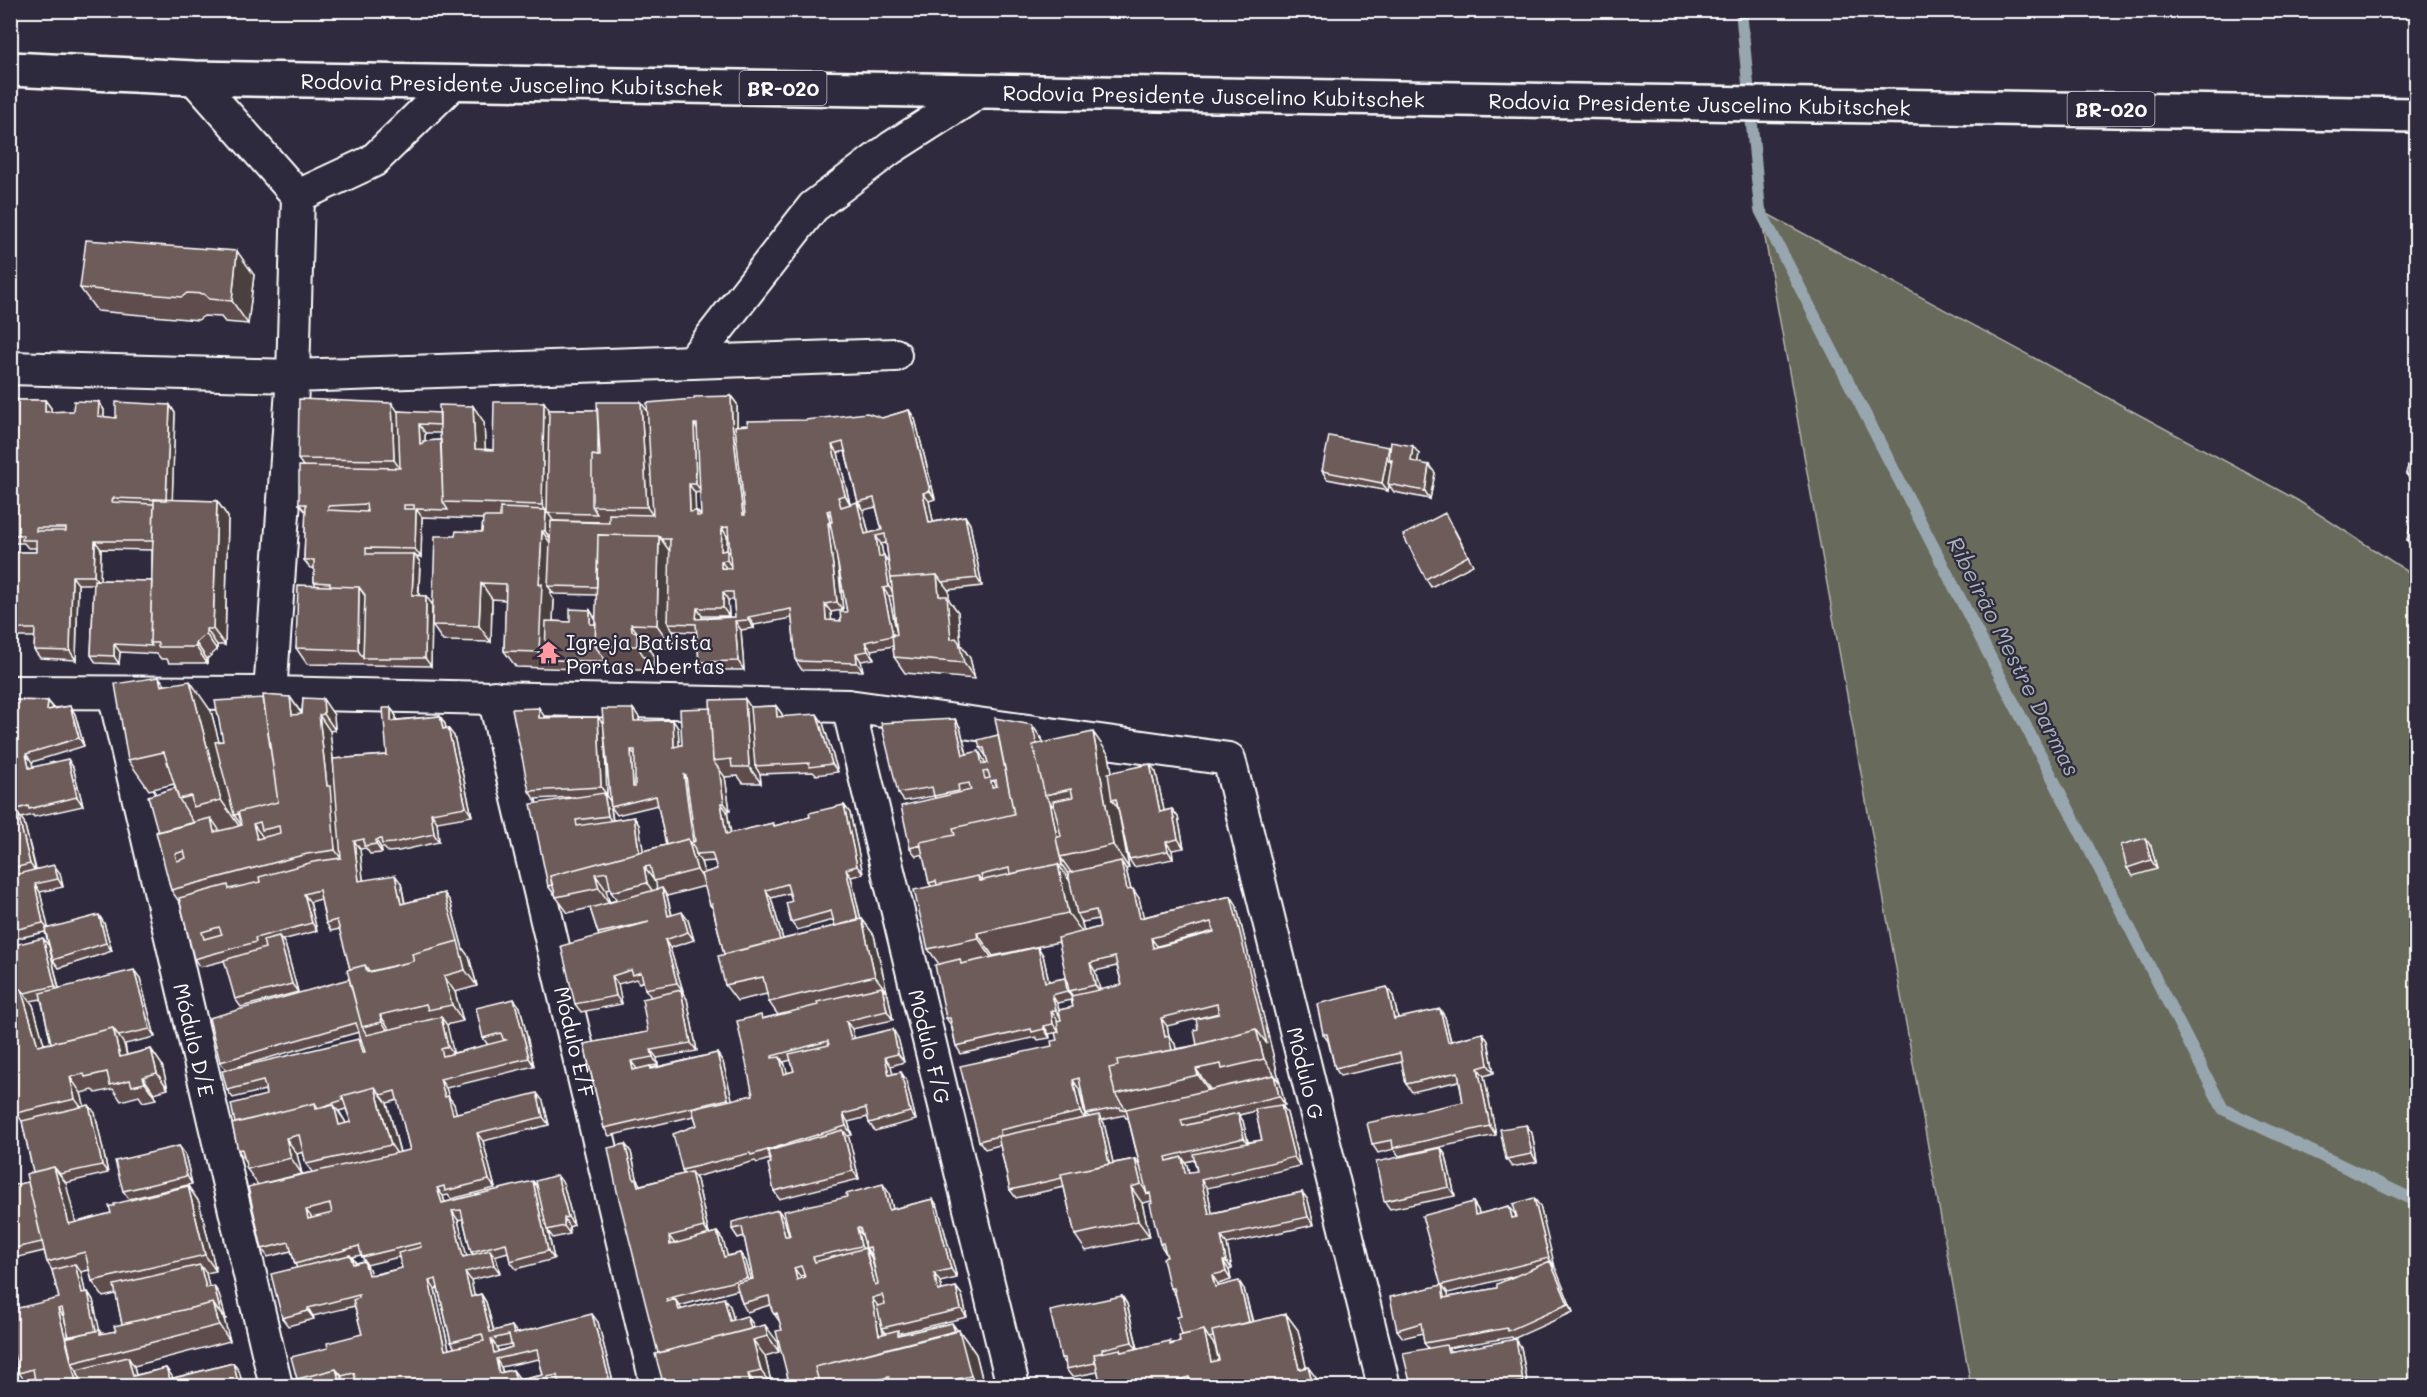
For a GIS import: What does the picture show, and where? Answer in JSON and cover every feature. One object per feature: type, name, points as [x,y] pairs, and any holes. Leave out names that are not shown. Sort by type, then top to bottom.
[{"type":"highway","name":"Rodovia Presidente Juscelino Kubitschek","points":[[10,69],[194,78],[2416,115]]},
{"type":"street","points":[[194,78],[298,196],[293,376],[270,693]]},
{"type":"street","points":[[298,196],[373,160],[454,82]]},
{"type":"street","points":[[692,362],[813,207],[891,148],[980,91]]},
{"type":"street","points":[[10,368],[293,376],[896,354]]},
{"type":"street","points":[[10,692],[270,693],[848,706]]},
{"type":"street","name":"Módulo D/E","points":[[114,693],[276,1386]]},
{"type":"street","name":"Módulo E/F","points":[[494,697],[657,1386]]},
{"type":"street","name":"Módulo G","points":[[848,706],[1229,759],[1384,1386]]},
{"type":"street","name":"Módulo F/G","points":[[848,706],[1013,1386]]},
{"type":"green space","points":[[1760,210],[2297,500],[2416,577],[2416,1386],[1971,1386]]},
{"type":"building","points":[[86,240],[237,251],[232,301],[209,299],[204,294],[187,293],[182,297],[80,288]]},
{"type":"building","points":[[731,396],[743,515],[745,515],[735,426],[748,425],[747,421],[805,420],[867,413],[882,418],[909,410],[930,491],[923,493],[929,523],[965,516],[977,578],[942,582],[937,575],[891,578],[892,587],[885,534],[876,536],[879,557],[884,555],[889,587],[883,588],[893,635],[865,642],[868,651],[856,653],[857,663],[796,661],[791,609],[735,621],[738,661],[699,662],[696,624],[668,623],[670,539],[661,539],[659,536],[598,535],[597,587],[548,586],[551,521],[609,523],[609,514],[653,515],[647,403],[694,399],[694,397]],"holes":[[[694,424],[697,424],[701,516],[697,516],[697,511],[690,512],[689,484],[696,484]],[[843,442],[858,502],[874,498],[882,530],[865,534],[857,502],[841,507],[838,497],[845,495],[832,445]],[[830,510],[832,522],[830,522],[827,511]],[[830,522],[847,612],[840,612],[841,621],[826,620],[825,604],[837,602],[828,523]],[[728,527],[731,569],[721,568],[721,561],[727,560],[727,550],[721,551],[722,528]],[[723,592],[733,592],[735,617],[696,619],[697,608],[723,608]]]},
{"type":"building","points":[[299,399],[392,403],[394,460],[298,459]]},
{"type":"building","points":[[10,400],[45,400],[45,412],[73,411],[74,401],[99,402],[98,416],[116,418],[116,402],[170,405],[166,500],[113,498],[112,502],[154,504],[153,541],[95,541],[94,576],[72,576],[70,651],[34,650],[35,629],[10,629],[10,552],[36,552],[36,540],[22,540],[23,535],[10,535]],"holes":[[[36,528],[66,528],[66,531],[36,531]]]},
{"type":"building","points":[[494,402],[544,402],[542,505],[443,502],[439,405],[473,406],[475,449],[493,450]]},
{"type":"building","points":[[597,402],[641,402],[647,507],[592,506],[592,455],[600,456]]},
{"type":"building","points":[[2416,405],[2416,477],[2406,474],[2415,440],[2408,438]]},
{"type":"building","points":[[549,410],[597,410],[598,456],[592,455],[592,506],[597,514],[547,513]]},
{"type":"building","points":[[398,411],[440,413],[440,425],[419,424],[420,444],[423,441],[441,440],[443,502],[448,510],[416,509],[415,549],[366,548],[366,554],[414,554],[412,595],[426,596],[425,658],[363,658],[365,595],[359,587],[330,586],[330,583],[314,582],[314,560],[304,560],[306,504],[299,504],[299,466],[400,468]],"holes":[[[366,504],[367,512],[328,510],[328,506]],[[404,505],[414,505],[414,509],[404,509]]]},
{"type":"building","points":[[1329,436],[1389,447],[1382,483],[1322,471]]},
{"type":"building","points":[[1391,442],[1413,446],[1411,461],[1429,465],[1425,491],[1388,484],[1392,460],[1389,460]]},
{"type":"building","points":[[154,499],[217,501],[213,629],[206,629],[206,634],[196,643],[196,647],[158,647],[158,643],[150,643]]},
{"type":"building","points":[[2416,504],[2416,543],[2407,540]]},
{"type":"building","points":[[500,508],[546,510],[545,531],[542,531],[539,585],[542,584],[539,652],[504,651],[506,584],[481,583],[479,626],[432,625],[435,536],[455,536],[456,531],[482,532],[483,517],[500,517]]},
{"type":"building","points":[[1445,513],[1468,556],[1426,579],[1403,535]]},
{"type":"building","points":[[598,535],[659,536],[657,625],[631,624],[632,631],[637,632],[637,646],[595,646]]},
{"type":"building","points":[[937,575],[939,596],[947,596],[951,639],[956,638],[959,642],[964,663],[894,657],[892,634],[897,635],[891,578]]},
{"type":"building","points":[[94,580],[152,581],[150,643],[152,646],[114,644],[114,656],[91,655]]},
{"type":"building","points":[[298,585],[359,587],[358,650],[296,648]]},
{"type":"building","points":[[570,609],[590,610],[590,624],[596,624],[595,646],[606,661],[545,660],[546,621],[570,622]]},
{"type":"building","points":[[159,677],[161,686],[190,681],[221,800],[193,807],[191,796],[179,799],[164,752],[128,760],[115,684]]},
{"type":"building","points":[[263,695],[290,697],[292,715],[302,714],[303,698],[323,699],[324,714],[319,715],[327,786],[330,786],[335,850],[307,854],[171,890],[156,832],[211,818],[214,832],[232,828],[242,825],[238,812],[278,802]],"holes":[[[260,822],[262,830],[279,826],[280,833],[257,839],[253,824]],[[184,851],[186,858],[177,861],[175,854]]]},
{"type":"building","points":[[263,698],[278,802],[234,815],[215,742],[223,741],[215,701]]},
{"type":"building","points":[[745,699],[749,767],[732,767],[731,759],[713,761],[710,700]]},
{"type":"building","points":[[10,700],[48,701],[47,710],[70,706],[79,738],[26,754],[29,768],[68,759],[77,797],[11,811]]},
{"type":"building","points":[[776,706],[777,717],[817,714],[832,764],[810,767],[809,763],[755,766],[750,707]]},
{"type":"building","points":[[383,708],[391,708],[391,721],[440,716],[443,729],[448,728],[466,807],[431,813],[434,834],[393,843],[382,844],[381,839],[376,840],[376,844],[364,846],[364,839],[354,841],[359,881],[395,875],[401,904],[444,893],[458,941],[412,954],[414,961],[370,972],[365,965],[350,969],[337,920],[326,923],[319,890],[304,894],[312,923],[255,938],[256,942],[194,959],[179,898],[228,885],[229,889],[260,882],[259,877],[313,862],[341,858],[333,759],[387,755]],"holes":[[[219,927],[222,934],[204,939],[202,932]]]},
{"type":"building","points":[[539,708],[539,718],[598,717],[601,787],[529,791],[512,709]]},
{"type":"building","points":[[710,708],[713,761],[719,769],[726,834],[773,823],[774,826],[810,817],[809,813],[844,805],[857,866],[846,869],[858,921],[835,926],[831,911],[791,922],[786,903],[792,901],[787,884],[766,890],[780,940],[724,954],[712,904],[710,905],[701,874],[717,869],[712,853],[696,854],[688,839],[666,845],[656,796],[611,807],[602,709],[633,709],[634,721],[673,720],[674,747],[682,745],[680,709]],"holes":[[[631,750],[635,750],[635,787],[633,787]],[[684,775],[686,776],[695,841],[693,842]]]},
{"type":"building","points":[[995,718],[1032,725],[1037,744],[1033,745],[1045,795],[1050,802],[1062,865],[1010,874],[1009,868],[981,875],[982,881],[978,876],[937,885],[936,881],[929,883],[920,842],[955,835],[953,828],[1014,814]]},
{"type":"building","points":[[955,719],[963,755],[979,751],[982,764],[988,763],[984,748],[980,748],[978,740],[998,735],[1014,814],[953,828],[955,835],[920,842],[921,845],[910,848],[901,806],[971,790],[969,783],[958,785],[959,791],[934,796],[932,787],[898,793],[881,723]],"holes":[[[988,771],[990,778],[985,779],[983,772]],[[996,780],[997,786],[992,787],[991,781]]]},
{"type":"building","points":[[1093,732],[1113,845],[1060,857],[1056,838],[1061,836],[1053,801],[1073,797],[1071,789],[1045,795],[1033,745]]},
{"type":"building","points":[[1150,764],[1160,812],[1172,809],[1178,839],[1166,842],[1168,851],[1129,859],[1116,799],[1112,800],[1108,773]]},
{"type":"building","points":[[175,788],[194,823],[158,832],[148,796]]},
{"type":"building","points":[[604,793],[608,816],[576,820],[577,826],[634,817],[639,852],[550,876],[552,885],[548,886],[531,804]]},
{"type":"building","points":[[18,814],[30,864],[10,869],[10,816]]},
{"type":"building","points":[[2145,838],[2151,860],[2127,868],[2121,845]]},
{"type":"building","points":[[688,839],[697,870],[654,881],[650,866],[644,867],[647,883],[611,892],[607,872],[595,874],[599,888],[556,897],[550,876]]},
{"type":"building","points":[[1121,861],[1127,890],[1133,889],[1140,918],[1231,896],[1267,1044],[1256,1029],[1197,1045],[1194,1030],[1198,1029],[1196,1019],[1219,1014],[1217,1004],[1161,1018],[1165,1037],[1169,1036],[1172,1050],[1117,1060],[1118,1066],[1109,1068],[1115,1094],[1126,1109],[1121,1110],[1120,1107],[1086,1114],[1079,1078],[1073,1080],[1080,1112],[1000,1130],[1001,1136],[1099,1115],[1109,1164],[1061,1174],[1062,1178],[1010,1190],[998,1136],[979,1141],[960,1066],[1052,1046],[1051,1041],[1057,1040],[1055,1033],[1059,1032],[1057,1021],[1061,1020],[1059,1010],[1073,1007],[1071,996],[1122,985],[1115,957],[1090,963],[1095,985],[1069,991],[1058,938],[1100,927],[1096,910],[1077,914],[1068,873]],"holes":[[[1211,922],[1214,932],[1153,948],[1151,938]]]},
{"type":"building","points":[[1058,864],[1068,913],[977,933],[978,938],[928,949],[914,890],[978,876],[979,881]]},
{"type":"building","points":[[54,865],[58,879],[35,884],[43,923],[10,931],[10,876]]},
{"type":"building","points":[[662,888],[668,916],[682,912],[688,932],[665,940],[677,983],[645,989],[641,972],[633,975],[631,970],[612,976],[616,996],[575,1004],[561,946],[649,922],[598,933],[590,908]]},
{"type":"building","points":[[99,915],[106,943],[53,960],[45,929]]},
{"type":"building","points":[[862,919],[875,976],[769,1002],[763,977],[725,985],[718,956]]},
{"type":"building","points":[[279,936],[292,984],[235,999],[224,960],[265,948],[263,940]]},
{"type":"building","points":[[43,938],[55,986],[25,993],[21,989],[10,991],[10,946]]},
{"type":"building","points":[[458,941],[465,970],[444,976],[452,1005],[428,1010],[426,1004],[380,1015],[382,1022],[362,1027],[347,970],[365,965],[367,972],[414,961],[412,954]]},
{"type":"building","points":[[1038,947],[1045,982],[1065,978],[1067,991],[1052,995],[1056,1010],[1051,1011],[1053,1024],[1032,1032],[1031,1029],[956,1046],[950,1018],[946,1018],[935,965],[960,959],[961,964]]},
{"type":"building","points":[[134,970],[150,1029],[119,1036],[113,1028],[51,1043],[40,993]]},
{"type":"building","points":[[349,979],[362,1027],[367,1035],[441,1017],[448,1047],[441,1049],[443,1056],[506,1040],[503,1039],[501,1033],[483,1038],[476,1008],[514,999],[529,1058],[440,1079],[453,1114],[537,1093],[543,1117],[477,1133],[489,1180],[445,1191],[444,1186],[437,1188],[442,1203],[533,1181],[548,1251],[510,1261],[506,1243],[471,1252],[461,1210],[452,1211],[463,1257],[490,1250],[494,1265],[465,1272],[471,1297],[481,1294],[490,1332],[512,1326],[514,1334],[592,1314],[611,1386],[556,1386],[560,1385],[557,1375],[547,1377],[549,1386],[357,1386],[354,1373],[342,1376],[336,1369],[297,1379],[291,1357],[328,1348],[327,1343],[362,1334],[353,1300],[359,1298],[359,1295],[308,1308],[308,1311],[282,1318],[271,1274],[350,1255],[353,1264],[364,1261],[368,1275],[379,1274],[402,1268],[398,1253],[421,1247],[420,1243],[362,1257],[359,1246],[295,1264],[289,1242],[262,1249],[248,1187],[410,1150],[395,1091],[381,1095],[375,1087],[342,1096],[343,1100],[318,1108],[315,1103],[235,1123],[231,1104],[266,1095],[265,1087],[263,1081],[227,1090],[222,1071],[359,1039],[363,1052],[365,1052],[356,1023],[220,1062],[209,1018]],"holes":[[[330,1204],[332,1213],[308,1219],[306,1210]],[[436,1279],[451,1342],[482,1334],[484,1341],[445,1350],[429,1281]],[[509,1335],[512,1347],[494,1353],[491,1339]],[[537,1350],[543,1375],[516,1381],[513,1370],[499,1373],[496,1359]]]},
{"type":"building","points":[[882,987],[887,1011],[846,1021],[851,1039],[893,1029],[898,1054],[885,1057],[889,1075],[901,1072],[910,1112],[869,1123],[866,1108],[843,1114],[846,1126],[751,1155],[750,1153],[682,1170],[673,1134],[697,1125],[692,1109],[753,1095],[737,1021],[761,1015],[762,1019],[818,1005],[817,1002]],"holes":[[[828,1041],[829,1045],[789,1054],[794,1071],[784,1074],[780,1057],[772,1058],[772,1056]]]},
{"type":"building","points":[[1387,987],[1394,1019],[1440,1009],[1448,1042],[1483,1033],[1488,1065],[1478,1068],[1490,1126],[1393,1148],[1392,1140],[1372,1144],[1367,1123],[1463,1102],[1458,1072],[1406,1084],[1400,1053],[1335,1068],[1327,1034],[1323,1034],[1317,1004]]},
{"type":"building","points":[[21,989],[38,1046],[113,1028],[120,1057],[151,1049],[157,1073],[143,1077],[145,1083],[132,1086],[130,1080],[110,1085],[107,1072],[85,1077],[84,1074],[70,1077],[75,1099],[16,1113],[10,1085],[10,1082],[16,1081],[10,1058],[10,991]]},
{"type":"building","points":[[681,990],[691,1043],[651,1050],[653,1057],[631,1061],[633,1070],[650,1066],[651,1069],[717,1053],[728,1099],[604,1128],[584,1044],[648,1032],[642,999]]},
{"type":"building","points":[[1256,1029],[1264,1059],[1222,1069],[1221,1064],[1196,1069],[1198,1075],[1115,1094],[1109,1068],[1118,1066],[1117,1060],[1185,1048]]},
{"type":"building","points":[[1274,1075],[1279,1096],[1181,1120],[1183,1126],[1238,1113],[1244,1138],[1166,1157],[1167,1161],[1182,1157],[1185,1173],[1197,1171],[1193,1154],[1262,1140],[1255,1109],[1281,1105],[1294,1157],[1201,1180],[1209,1214],[1302,1192],[1308,1217],[1221,1236],[1226,1272],[1212,1275],[1215,1287],[1239,1281],[1249,1322],[1212,1331],[1213,1337],[1209,1338],[1204,1330],[1182,1335],[1177,1317],[1181,1316],[1174,1288],[1169,1285],[1163,1258],[1167,1257],[1163,1243],[1160,1244],[1150,1204],[1152,1203],[1150,1193],[1147,1194],[1126,1109]]},
{"type":"building","points":[[375,1087],[391,1145],[306,1164],[299,1135],[286,1138],[291,1158],[247,1169],[242,1149],[238,1150],[232,1124],[315,1103],[316,1109],[334,1105],[339,1125],[351,1122],[342,1096]]},
{"type":"building","points":[[89,1105],[102,1165],[60,1174],[54,1167],[33,1172],[22,1121]]},
{"type":"building","points":[[1526,1125],[1532,1154],[1506,1159],[1500,1129]]},
{"type":"building","points":[[843,1130],[853,1171],[774,1191],[768,1164],[771,1163],[768,1151]]},
{"type":"building","points":[[625,1144],[634,1180],[636,1179],[638,1186],[691,1172],[704,1227],[669,1236],[670,1245],[717,1232],[724,1257],[740,1253],[747,1278],[666,1299],[667,1302],[675,1299],[679,1310],[724,1298],[730,1321],[747,1316],[751,1329],[658,1353],[608,1148]]},
{"type":"building","points":[[179,1146],[187,1176],[123,1191],[115,1161]]},
{"type":"building","points":[[1441,1148],[1449,1187],[1384,1201],[1376,1162]]},
{"type":"building","points":[[1135,1159],[1141,1184],[1131,1187],[1138,1221],[1075,1235],[1061,1174]]},
{"type":"building","points":[[54,1167],[69,1224],[111,1213],[109,1206],[114,1206],[114,1204],[188,1186],[205,1255],[92,1281],[85,1252],[47,1262],[26,1174]]},
{"type":"building","points":[[557,1175],[568,1217],[564,1218],[564,1226],[547,1230],[536,1181]]},
{"type":"building","points":[[28,1182],[42,1242],[10,1249],[10,1186]]},
{"type":"building","points":[[883,1184],[889,1210],[933,1199],[951,1269],[934,1273],[938,1291],[956,1287],[961,1309],[882,1328],[877,1306],[885,1304],[882,1295],[872,1298],[879,1335],[898,1330],[898,1335],[952,1323],[955,1332],[815,1367],[820,1386],[783,1386],[782,1380],[788,1378],[776,1331],[782,1330],[777,1313],[774,1314],[772,1311],[769,1296],[742,1303],[736,1283],[753,1279],[742,1227],[732,1229],[732,1222],[778,1210],[785,1236],[790,1236],[784,1211],[847,1197],[846,1194]],"holes":[[[857,1228],[860,1228],[866,1248],[870,1247],[878,1284],[875,1285],[865,1248],[815,1262],[813,1257],[861,1246]],[[801,1266],[805,1277],[797,1280],[794,1268]]]},
{"type":"building","points":[[1534,1198],[1549,1258],[1441,1285],[1422,1216],[1473,1202],[1475,1215],[1509,1206],[1512,1218],[1517,1217],[1513,1204]]},
{"type":"building","points":[[1550,1261],[1568,1304],[1508,1331],[1507,1328],[1424,1343],[1421,1323],[1397,1330],[1390,1297],[1442,1285],[1444,1298],[1497,1288],[1497,1284]]},
{"type":"building","points":[[75,1264],[82,1293],[88,1292],[96,1331],[69,1337],[62,1308],[58,1309],[76,1381],[80,1380],[77,1370],[128,1357],[133,1376],[166,1368],[170,1379],[233,1363],[239,1386],[116,1386],[114,1380],[95,1386],[36,1386],[33,1369],[19,1373],[10,1340],[10,1310],[59,1298],[52,1270]]},
{"type":"building","points":[[200,1265],[206,1288],[214,1286],[220,1310],[218,1311],[213,1303],[122,1324],[114,1285]]},
{"type":"building","points":[[1122,1296],[1132,1342],[1102,1349],[1102,1353],[1094,1354],[1095,1363],[1066,1369],[1065,1358],[1061,1358],[1050,1311]]},
{"type":"building","points":[[213,1303],[219,1325],[72,1363],[66,1337],[100,1330],[100,1334],[116,1331],[114,1326]]},
{"type":"building","points":[[1286,1314],[1299,1369],[1308,1367],[1313,1386],[1191,1386],[1189,1377],[1178,1380],[1180,1386],[1101,1386],[1094,1354],[1120,1349],[1121,1352],[1170,1341],[1170,1345],[1180,1342],[1179,1336],[1204,1330],[1211,1362],[1219,1360],[1212,1331]]},
{"type":"building","points":[[765,1325],[768,1336],[753,1340],[761,1371],[748,1374],[751,1386],[664,1386],[655,1354]]},
{"type":"building","points":[[959,1330],[971,1376],[957,1379],[959,1386],[891,1386],[889,1377],[873,1381],[875,1386],[820,1386],[815,1367]]},
{"type":"building","points":[[1516,1339],[1523,1382],[1498,1386],[1411,1386],[1403,1353],[1446,1345],[1448,1352]]},
{"type":"building","points":[[336,1369],[341,1386],[295,1386],[293,1380]]},
{"type":"waterway","name":"Ribeirão Mestre Darmas","points":[[1741,10],[1760,210],[2223,1109],[2416,1201]]},
{"type":"place","name":"Igreja Batista Portas Abertas","points":[[548,653]]}]
